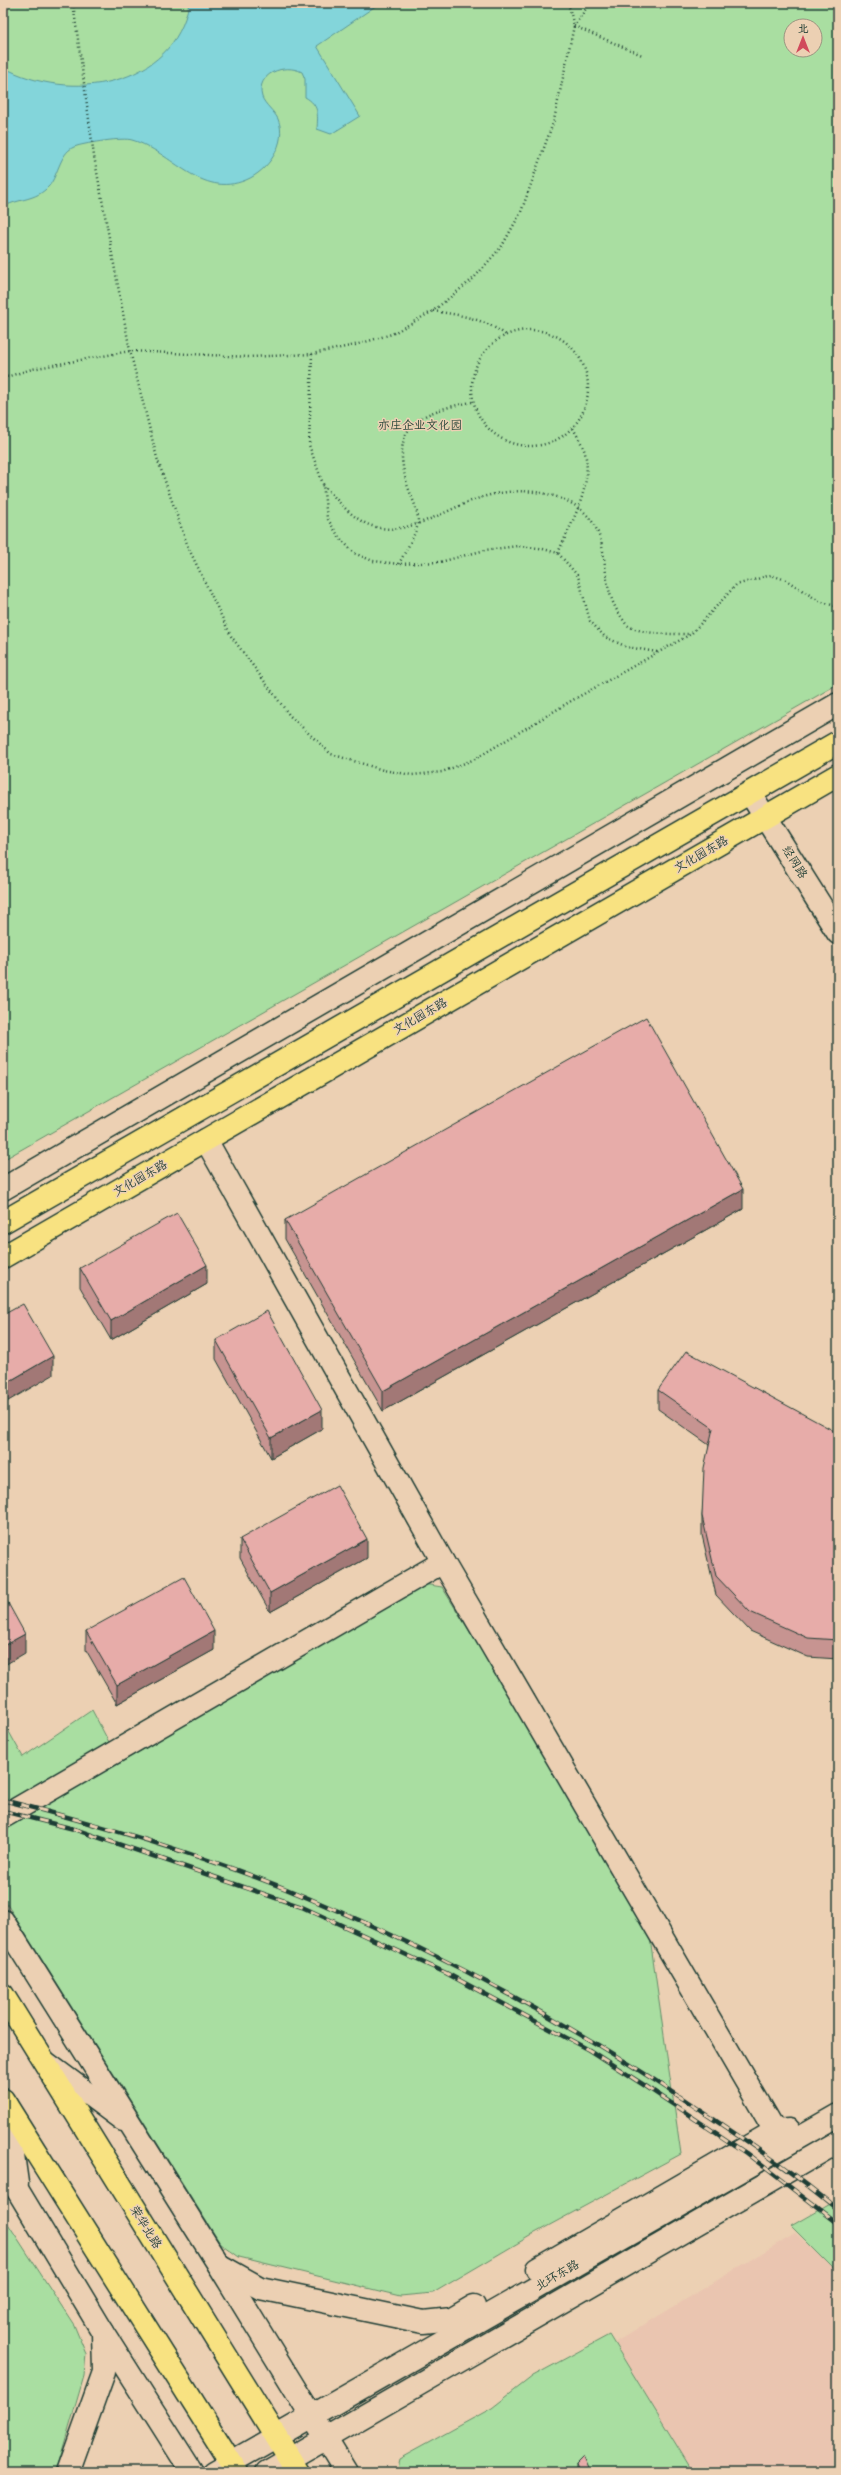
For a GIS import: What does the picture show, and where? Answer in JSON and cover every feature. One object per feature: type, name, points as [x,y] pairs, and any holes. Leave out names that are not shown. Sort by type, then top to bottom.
[{"type":"main road","points":[[3,1222],[838,742]]},
{"type":"main road","name":"文化园东路","points":[[3,1257],[838,775]]},
{"type":"main road","name":"荣华北路","points":[[3,1995],[294,2465]]},
{"type":"main road","points":[[5,2103],[227,2469]]},
{"type":"street","points":[[3,1189],[838,704]]},
{"type":"street","name":"经网路","points":[[750,793],[766,816],[838,933]]},
{"type":"street","points":[[206,1140],[443,1562],[774,2130]]},
{"type":"street","points":[[3,1215],[25,1209]]},
{"type":"street","points":[[3,1817],[443,1562]]},
{"type":"street","points":[[3,1921],[219,2265],[346,2472]]},
{"type":"street","points":[[44,2061],[133,2128]]},
{"type":"street","points":[[5,2103],[18,2190]]},
{"type":"street","name":"北环东路","points":[[227,2469],[275,2435],[838,2115]]},
{"type":"street","points":[[219,2265],[260,2288],[423,2322],[452,2319],[774,2130],[813,2130]]},
{"type":"street","points":[[267,2472],[294,2465],[325,2438],[838,2142]]},
{"type":"street","points":[[3,2166],[103,2332],[192,2472]]},
{"type":"street","points":[[68,2472],[104,2372],[103,2332]]},
{"type":"path","points":[[73,3],[94,156],[130,351],[157,458],[188,547],[231,636],[290,716],[331,754],[383,770],[404,774],[442,772],[475,759],[691,634],[736,585],[771,575],[786,580],[819,601],[838,608]]},
{"type":"path","points":[[568,3],[574,26]]},
{"type":"path","points":[[3,378],[32,369],[130,351],[249,357],[312,354],[356,345],[392,334],[433,311],[474,278],[502,246],[521,212],[554,120],[574,26],[590,3]]},
{"type":"path","points":[[574,26],[642,55]]},
{"type":"path","points":[[433,311],[473,317],[493,325],[506,335]]},
{"type":"path","points":[[524,330],[542,331],[561,338],[574,349],[586,368],[589,389],[583,414],[573,428],[554,442],[533,447],[507,442],[491,432],[482,422],[472,402],[471,382],[476,363],[491,344],[506,335],[524,330]]},
{"type":"path","points":[[312,354],[309,445],[323,484],[327,518],[339,537],[354,553],[373,561],[399,564],[440,562],[485,550],[518,546],[539,548],[558,553],[578,576],[590,621],[605,637],[627,647],[658,652]]},
{"type":"path","points":[[399,564],[418,524],[415,506],[407,484],[402,456],[405,433],[419,417],[437,409],[472,402]]},
{"type":"path","points":[[558,553],[578,507],[588,474],[585,452],[573,428]]},
{"type":"path","points":[[323,484],[346,511],[364,522],[382,528],[407,528],[475,499],[507,492],[535,491],[558,497],[578,507],[597,529],[601,540],[613,605],[627,625],[657,634],[691,634]]},
{"type":"shaded area","points":[[795,2233],[838,2271],[838,2472],[693,2472],[614,2343]]},
{"type":"green space","name":"亦庄企业文化园","points":[[3,3],[838,3],[838,684],[3,1160]]},
{"type":"green space","points":[[423,1584],[442,1587],[647,1917],[681,2154],[535,2233],[433,2293],[400,2296],[239,2257],[220,2243],[3,1898],[3,1721],[23,1757],[92,1710],[120,1763]]},
{"type":"green space","points":[[838,2199],[838,2273],[791,2226]]},
{"type":"green space","points":[[3,2216],[74,2325],[86,2354],[84,2376],[56,2472],[3,2472]]},
{"type":"green space","points":[[609,2335],[693,2472],[396,2472],[399,2459],[492,2408],[533,2376]]},
{"type":"water","points":[[189,3],[380,3],[317,46],[360,116],[331,134],[317,129],[317,110],[313,103],[305,97],[305,79],[302,72],[288,69],[280,70],[267,76],[261,89],[263,100],[278,119],[280,137],[278,146],[274,155],[262,170],[246,180],[230,184],[215,183],[201,179],[187,172],[147,146],[127,139],[113,140],[89,143],[71,148],[63,157],[52,181],[44,191],[33,197],[3,207],[3,67],[29,78],[57,84],[86,85],[115,80],[141,70],[163,54],[179,32]]},
{"type":"building","points":[[646,1017],[743,1189],[383,1391],[285,1220]]},
{"type":"building","points":[[177,1213],[207,1265],[111,1321],[80,1268]]},
{"type":"building","points":[[23,1304],[53,1356],[3,1385],[3,1315]]},
{"type":"building","points":[[267,1311],[322,1410],[271,1438],[216,1340]]},
{"type":"building","points":[[686,1351],[838,1433],[838,1640],[808,1638],[750,1612],[716,1576],[702,1516],[704,1468],[713,1428],[658,1390]]},
{"type":"building","points":[[337,1485],[367,1539],[270,1593],[240,1539]]},
{"type":"building","points":[[184,1577],[214,1631],[117,1685],[86,1631]]},
{"type":"building","points":[[3,1594],[25,1634],[3,1646]]},
{"type":"building","points":[[583,2456],[590,2472],[579,2472],[576,2463]]},
{"type":"railway","points":[[3,1800],[157,1843],[234,1869],[357,1919],[454,1965],[548,2016],[640,2071],[763,2153],[801,2180],[838,2210]]},
{"type":"railway","points":[[3,1811],[74,1829],[302,1907],[446,1973],[589,2050],[647,2087],[746,2153],[838,2224]]}]
